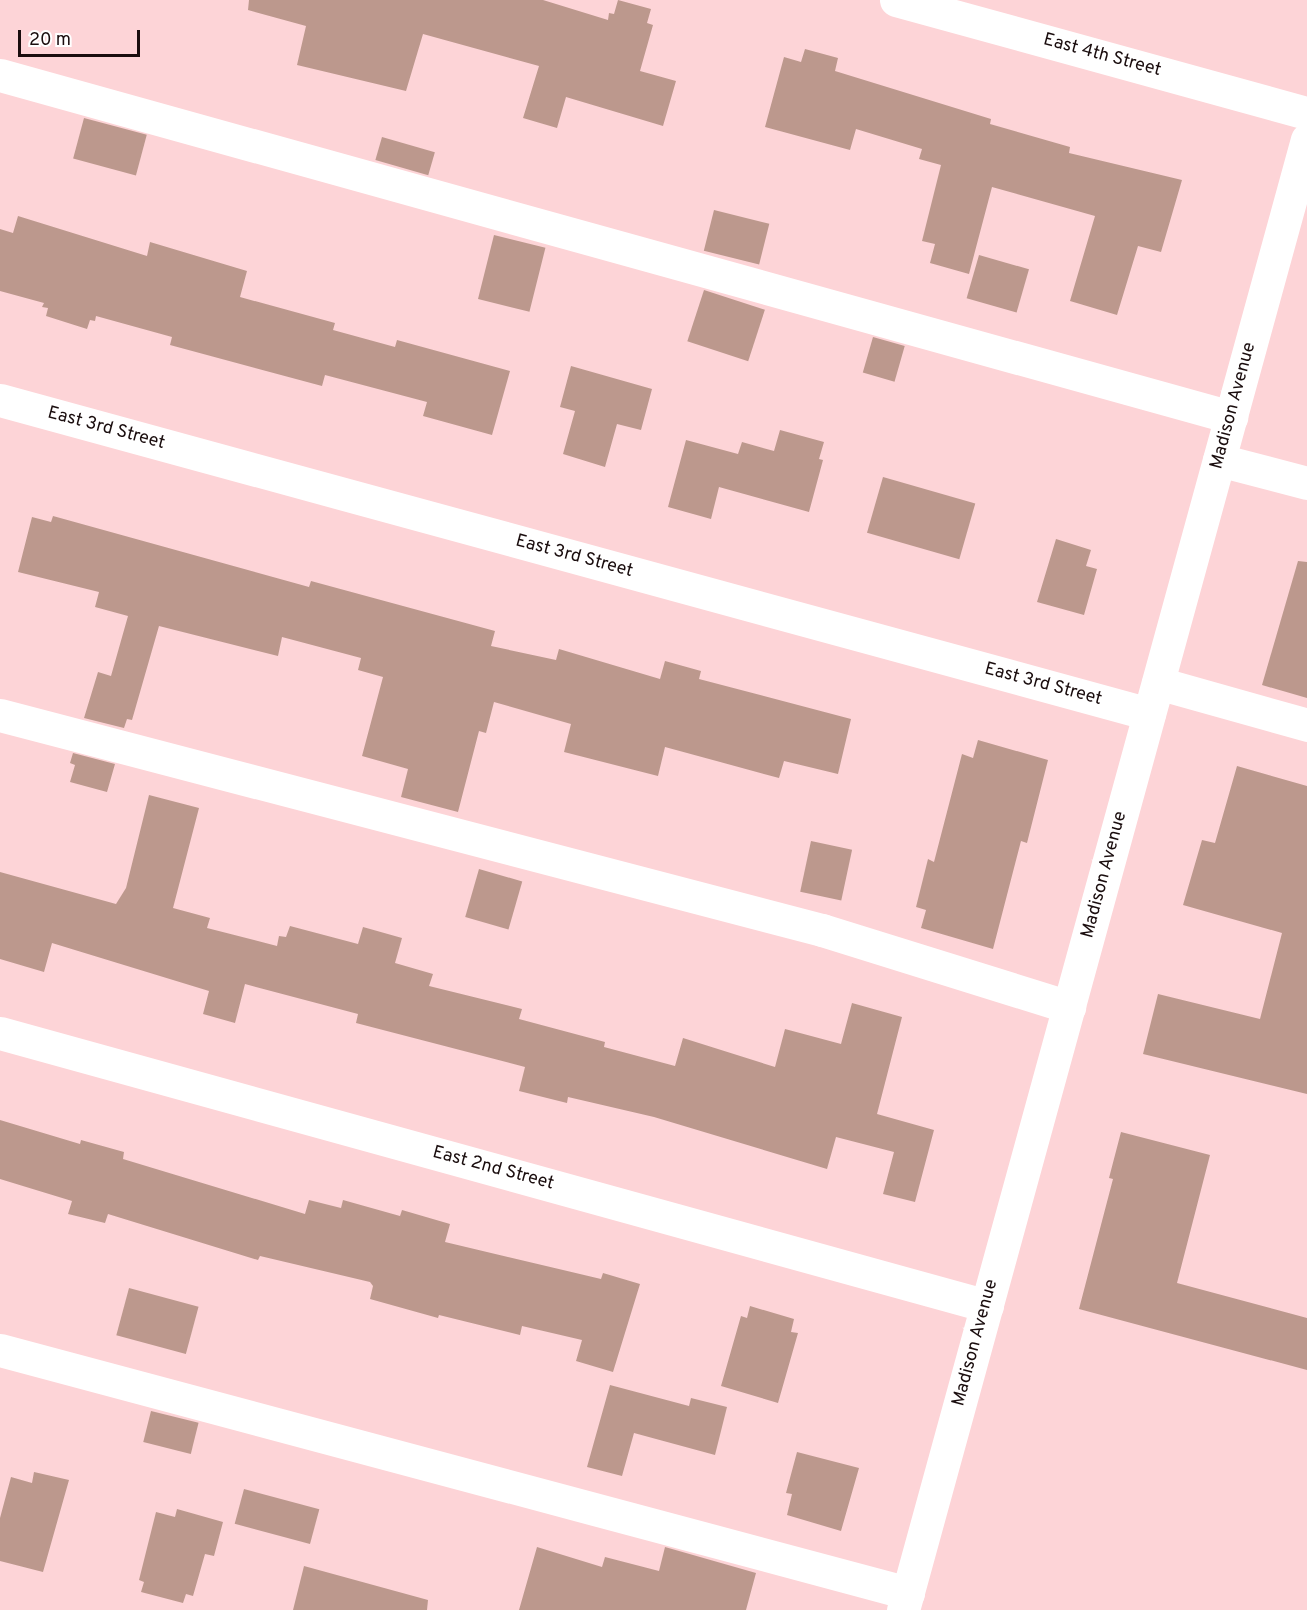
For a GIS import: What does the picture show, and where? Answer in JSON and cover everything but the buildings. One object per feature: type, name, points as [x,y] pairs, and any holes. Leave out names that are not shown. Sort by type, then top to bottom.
[{"type":"street","name":"East 4th Street","points":[[896,0],[1307,113]]},
{"type":"street","points":[[0,75],[1231,417]]},
{"type":"street","name":"Madison Avenue","points":[[906,1601],[1307,139]]},
{"type":"street","name":"East 3rd Street","points":[[0,400],[1149,714]]},
{"type":"street","points":[[1219,460],[1307,483]]},
{"type":"street","points":[[1158,683],[1307,725]]},
{"type":"street","points":[[0,715],[822,930],[1069,1007]]},
{"type":"street","name":"East 2nd Street","points":[[0,1033],[987,1306]]},
{"type":"street","points":[[0,1350],[906,1601]]}]
